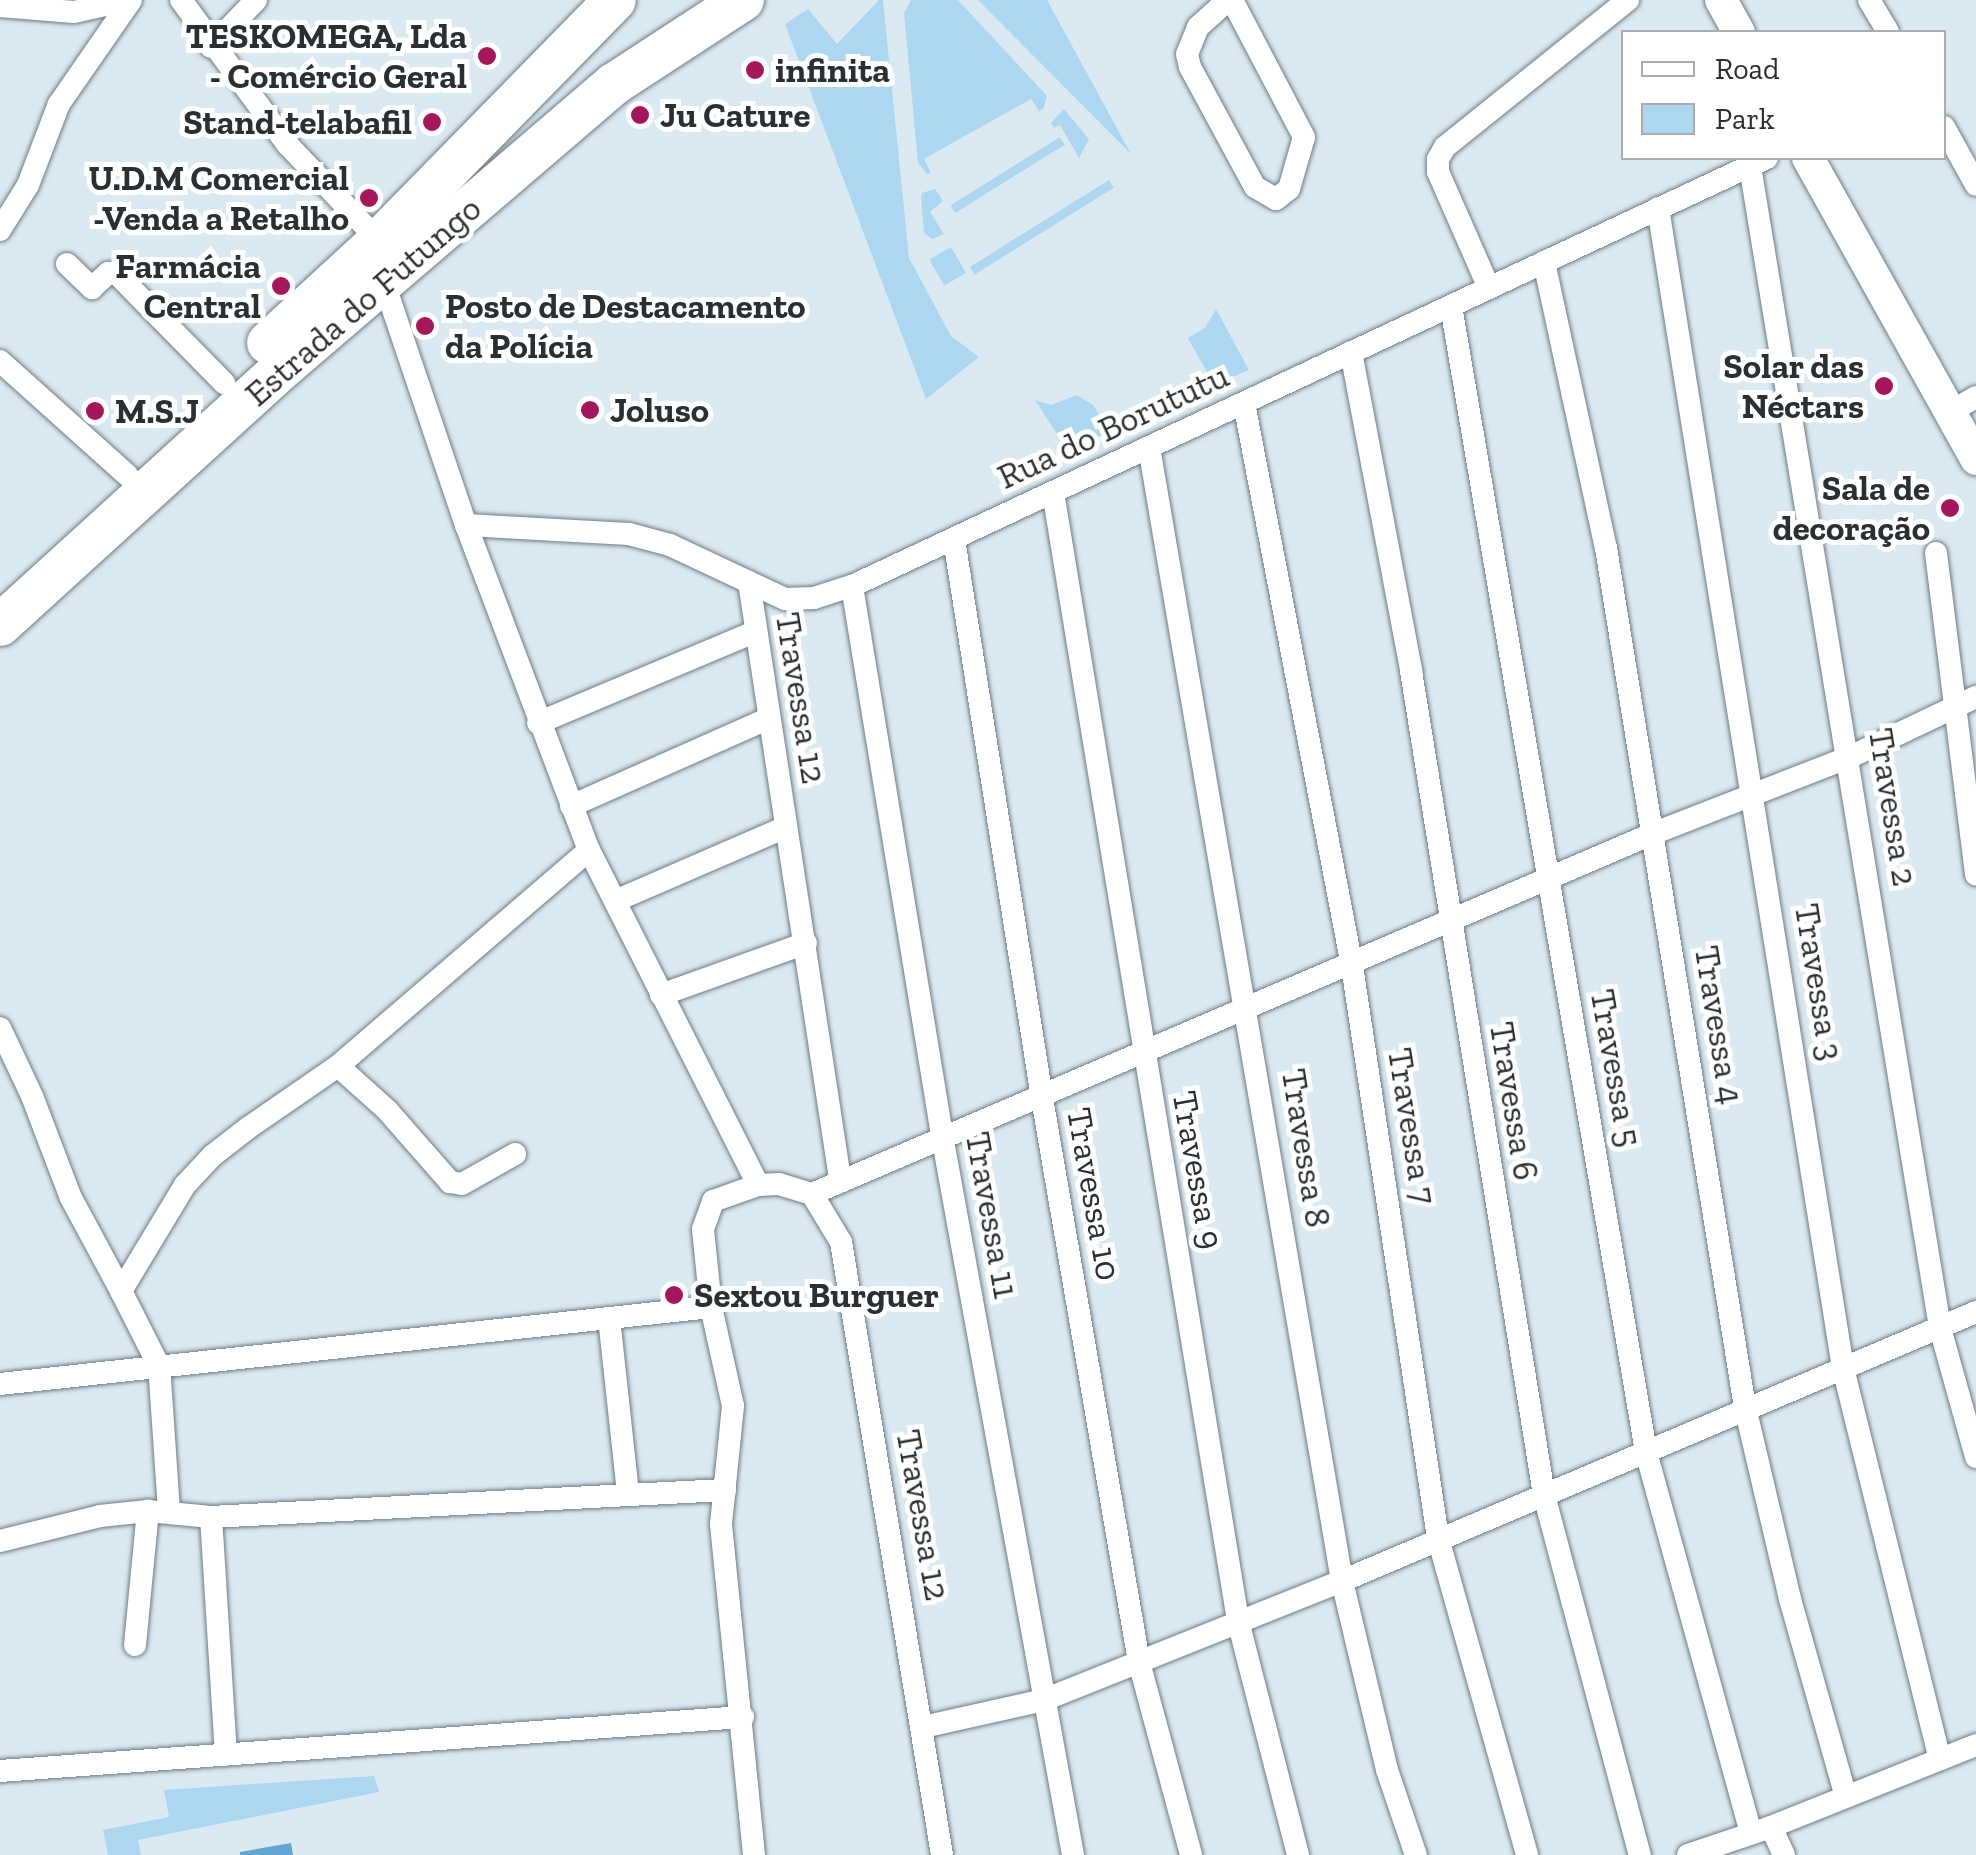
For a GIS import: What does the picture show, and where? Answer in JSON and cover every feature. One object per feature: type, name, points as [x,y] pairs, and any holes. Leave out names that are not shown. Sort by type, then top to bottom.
[{"type":"highway","points":[[686,41],[699,19],[698,0]]},
{"type":"highway","name":"Estrada do Futungo","points":[[0,625],[285,366],[614,84],[744,0]]},
{"type":"highway","name":"Estrada do Futungo","points":[[0,591],[379,241],[614,2]]},
{"type":"street","points":[[0,6],[74,12],[130,0]]},
{"type":"street","points":[[0,230],[28,186],[60,104],[130,0]]},
{"type":"street","points":[[181,0],[211,47],[288,145],[379,241]]},
{"type":"street","points":[[211,47],[256,0]]},
{"type":"street","points":[[1230,0],[1304,137],[1288,189],[1276,200],[1255,188],[1190,67],[1187,54],[1198,27],[1230,0]]},
{"type":"street","points":[[1488,288],[1438,172],[1438,159],[1445,147],[1628,0]]},
{"type":"street","points":[[1720,0],[1737,30]]},
{"type":"street","points":[[1869,0],[1887,30]]},
{"type":"street","points":[[1946,131],[1976,184]]},
{"type":"street","points":[[1809,160],[1963,405],[1976,459]]},
{"type":"street","name":"Rua do Borututu","points":[[466,525],[629,534],[670,544],[785,599],[798,600],[852,586],[1758,162]]},
{"type":"street","name":"Travessa 2","points":[[1758,162],[1940,1328],[1976,1457]]},
{"type":"street","name":"Travessa 3","points":[[1658,208],[1755,796],[1843,1368],[1940,1760]]},
{"type":"street","name":"Travessa 4","points":[[1544,262],[1606,548],[1745,1407],[1790,1599],[1846,1794]]},
{"type":"street","points":[[67,264],[92,288],[108,273],[117,274],[224,383]]},
{"type":"street","points":[[384,283],[466,525],[538,723],[590,850],[758,1186]]},
{"type":"street","name":"Travessa 5","points":[[1451,306],[1646,1452],[1761,1830],[1784,1855]]},
{"type":"street","name":"Travessa 6","points":[[1351,352],[1412,671],[1449,924],[1544,1495],[1640,1855]]},
{"type":"street","points":[[0,362],[126,476]]},
{"type":"street","name":"Travessa 7","points":[[1244,402],[1352,966],[1438,1538],[1526,1855]]},
{"type":"street","name":"Travessa 8","points":[[1149,447],[1248,1008],[1342,1582],[1386,1770],[1416,1855]]},
{"type":"street","name":"Travessa 9","points":[[1052,492],[1238,1620],[1298,1855]]},
{"type":"street","name":"Travessa 10","points":[[954,539],[1042,1098],[1139,1662],[1190,1855]]},
{"type":"street","points":[[1936,553],[1966,702],[1976,875]]},
{"type":"street","name":"Travessa 12","points":[[749,582],[766,719],[806,943],[840,1179]]},
{"type":"street","name":"Travessa 11","points":[[852,586],[943,1141],[1073,1855]]},
{"type":"street","points":[[538,723],[754,632]]},
{"type":"street","points":[[754,1855],[721,1524],[733,1406],[711,1308],[703,1228],[713,1201],[758,1186],[779,1184],[812,1194],[1352,966],[1652,834],[1850,757],[1966,702]]},
{"type":"street","points":[[572,806],[766,719]]},
{"type":"street","points":[[615,902],[786,827]]},
{"type":"street","points":[[120,1291],[186,1185],[212,1156],[338,1066],[590,850]]},
{"type":"street","points":[[660,995],[806,943]]},
{"type":"street","points":[[0,1028],[72,1198],[159,1366],[158,1511],[135,1644]]},
{"type":"street","points":[[338,1066],[388,1110],[450,1182],[462,1184],[515,1154]]},
{"type":"street","name":"Travessa 12","points":[[812,1194],[841,1242],[942,1855]]},
{"type":"street","points":[[0,1384],[711,1308]]},
{"type":"street","points":[[923,1728],[1044,1700],[1342,1582],[1745,1407],[1976,1312]]},
{"type":"street","points":[[609,1318],[628,1492]]},
{"type":"street","points":[[0,1541],[100,1516],[158,1511],[211,1516],[725,1490]]},
{"type":"street","points":[[211,1516],[226,1755]]},
{"type":"street","points":[[0,1772],[743,1718]]},
{"type":"street","points":[[1688,1855],[1976,1746]]},
{"type":"green space","points":[[883,0],[909,258],[951,336],[979,357],[926,399],[785,24],[808,9],[837,44]]},
{"type":"green space","points":[[911,0],[958,0],[1047,96],[1039,111],[1031,99],[924,159],[931,173],[927,174],[918,163],[904,13]]},
{"type":"green space","points":[[978,0],[1047,0],[1131,154]]},
{"type":"green space","points":[[1064,109],[1089,139],[1079,158],[1060,125],[1054,128],[1051,123]]},
{"type":"green space","points":[[1060,137],[1065,145],[955,213],[951,205]]},
{"type":"green space","points":[[1109,180],[1114,188],[975,275],[970,267]]},
{"type":"green space","points":[[935,189],[943,201],[930,212],[944,234],[932,239],[924,233],[921,198],[922,193]]},
{"type":"green space","points":[[951,247],[966,273],[944,285],[929,260]]},
{"type":"green space","points":[[1216,309],[1249,370],[1214,385],[1188,338],[1205,328]]},
{"type":"green space","points":[[1077,395],[1093,405],[1110,432],[1068,451],[1035,400],[1051,405]]},
{"type":"green space","points":[[374,1776],[379,1792],[138,1840],[141,1855],[108,1855],[103,1830],[169,1817],[164,1790]]},
{"type":"shaded area","points":[[291,1843],[293,1855],[240,1855],[240,1852]]},
{"type":"place","name":"TESKOMEGA, Lda - Comércio Geral","points":[[487,56]]},
{"type":"place","name":"infinita","points":[[755,70]]},
{"type":"place","name":"Ju Cature","points":[[640,115]]},
{"type":"place","name":"Stand-telabafil","points":[[432,122]]},
{"type":"place","name":"U.D.M Comercial -Venda a Retalho","points":[[369,198]]},
{"type":"place","name":"Farmácia Central","points":[[281,286]]},
{"type":"place","name":"Posto de Destacamento da Polícia","points":[[425,326]]},
{"type":"place","name":"Solar das Néctars","points":[[1884,386]]},
{"type":"place","name":"Joluso","points":[[590,410]]},
{"type":"place","name":"M.S.J","points":[[95,411]]},
{"type":"place","name":"Sala de decoração","points":[[1950,508]]},
{"type":"place","name":"Sextou Burguer","points":[[674,1295]]}]
